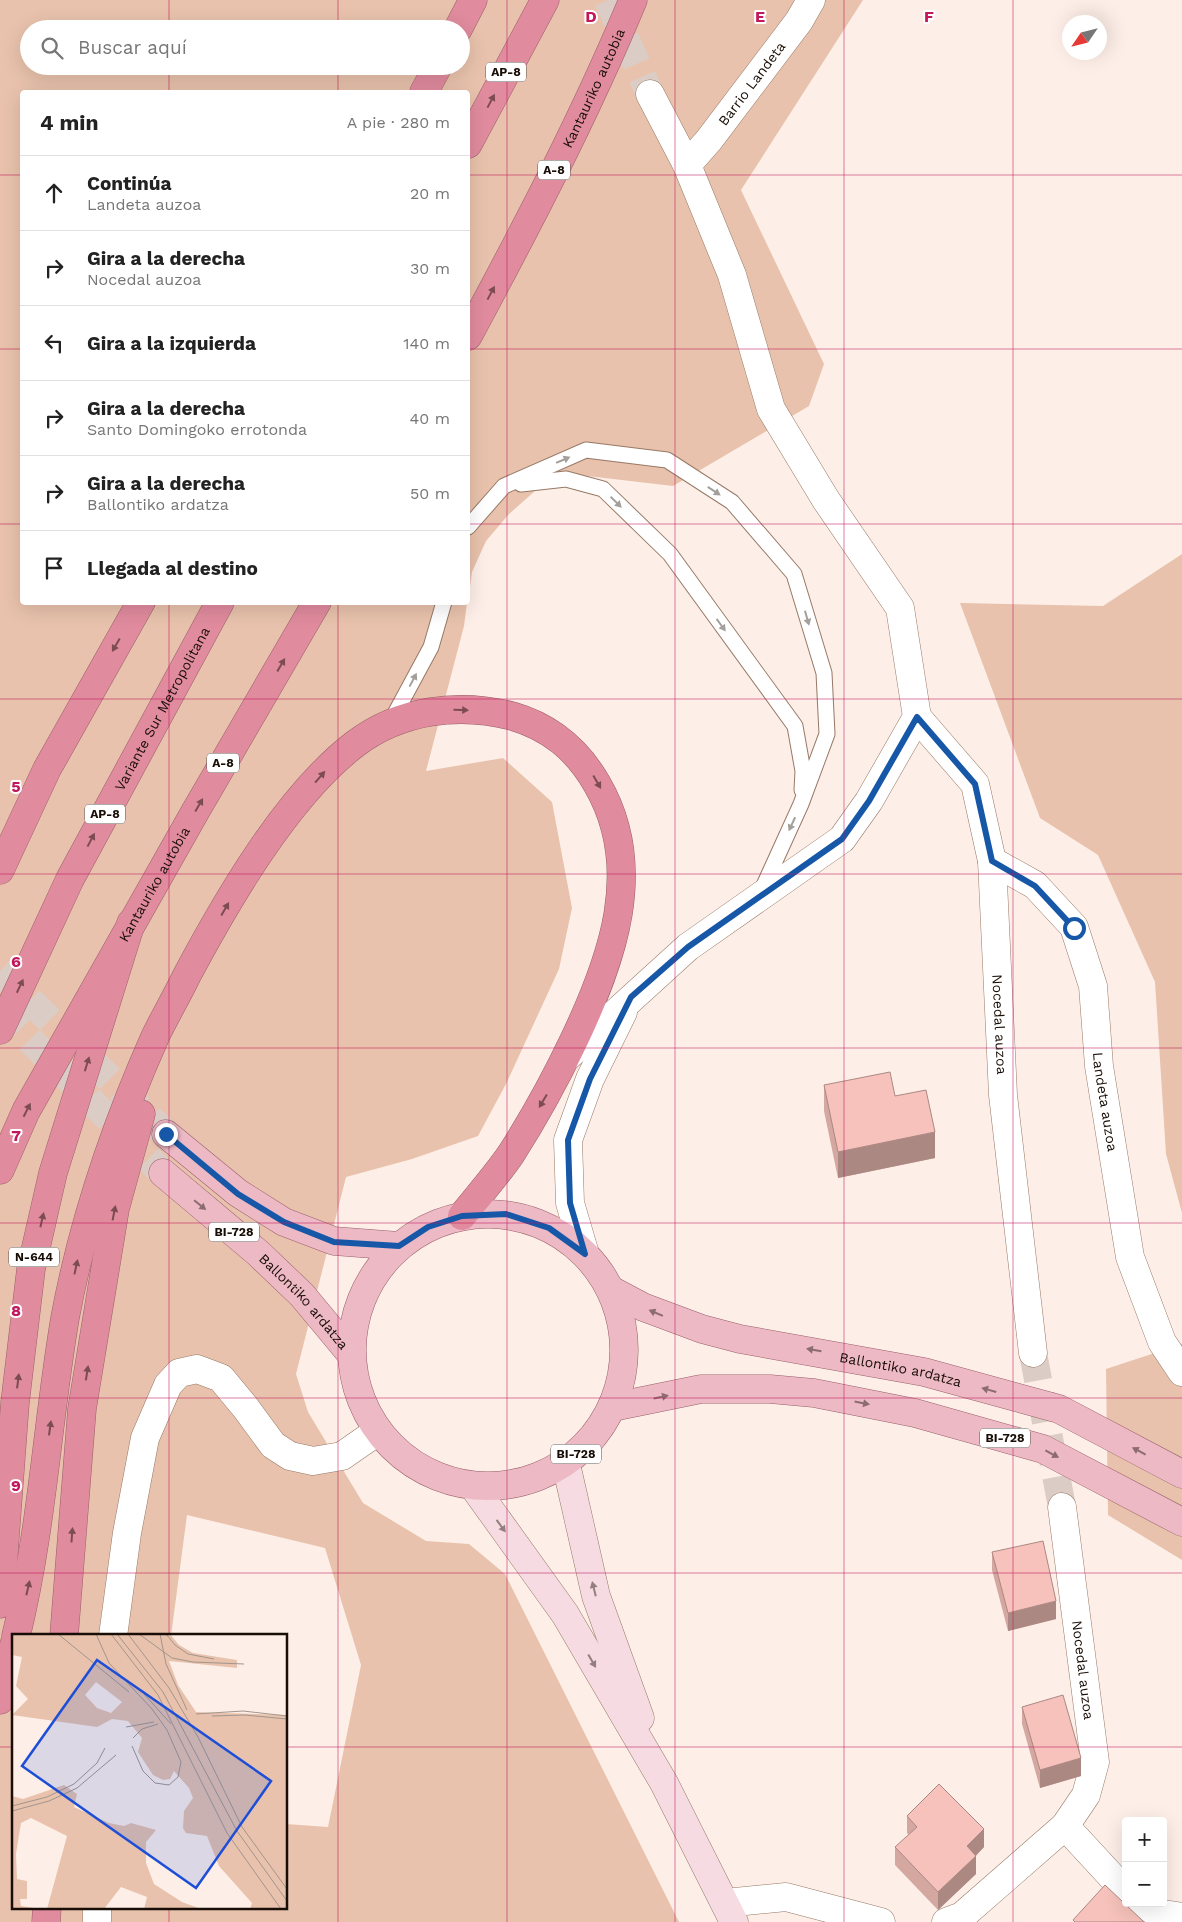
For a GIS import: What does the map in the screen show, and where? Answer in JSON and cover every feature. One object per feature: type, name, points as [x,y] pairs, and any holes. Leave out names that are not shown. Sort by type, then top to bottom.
[{"type":"highway","points":[[463,20],[474,0]]},
{"type":"highway","name":"AP-8","points":[[470,140],[544,0]]},
{"type":"highway","name":"Kantauriko autobia","points":[[470,332],[538,205],[611,54],[633,0]]},
{"type":"highway","points":[[425,90],[433,75]]},
{"type":"highway","points":[[0,870],[27,810],[80,709],[139,605]]},
{"type":"highway","name":"Variante Sur Metropolitana","points":[[0,1030],[70,879],[218,605]]},
{"type":"highway","name":"Kantauriko autobia","points":[[0,1170],[26,1111],[131,923],[315,605]]},
{"type":"highway","points":[[17,1634],[30,1582],[65,1319],[93,1198],[156,1034],[200,951],[244,876],[294,807],[326,769],[356,743],[390,723],[420,713],[456,709],[490,710],[532,722],[557,736],[585,763],[608,802],[620,849],[620,901],[614,944],[592,1002],[548,1092],[509,1157],[462,1216]]},
{"type":"highway","points":[[0,853],[27,810]]},
{"type":"highway","name":"N-644","points":[[0,1604],[15,1403],[31,1268],[54,1173],[131,923]]},
{"type":"highway","points":[[64,1634],[82,1408],[115,1209],[140,1118],[200,951]]},
{"type":"highway","points":[[0,1700],[12,1653]]},
{"type":"main road","name":"BI-728","points":[[166,1134],[238,1194],[284,1222],[334,1242],[399,1246]]},
{"type":"main road","name":"Ballontiko ardatza","points":[[163,1173],[258,1253],[302,1296],[351,1354]]},
{"type":"main road","name":"BI-728","points":[[506,1214],[549,1228],[585,1254],[611,1290],[623,1328],[624,1368],[613,1407],[593,1438],[566,1464],[537,1478],[506,1486],[473,1486],[445,1480],[420,1469],[397,1452],[378,1431],[359,1394],[351,1354],[356,1314],[372,1277],[399,1246],[428,1227],[462,1216],[506,1214]]},
{"type":"main road","name":"Ballontiko ardatza","points":[[611,1290],[643,1307],[702,1329],[740,1339],[924,1372],[1059,1409],[1182,1474]]},
{"type":"main road","name":"BI-728","points":[[613,1407],[701,1389],[770,1389],[814,1393],[906,1411],[1043,1449],[1182,1522]]},
{"type":"street","name":"Barrio Landeta","points":[[686,165],[709,140],[799,21],[811,0]]},
{"type":"street","points":[[566,1058],[688,947],[842,839],[869,801],[917,717],[900,608],[826,500],[771,409],[732,275],[686,165],[650,94]]},
{"type":"street","name":"Nocedal auzoa","points":[[917,717],[975,784],[992,861],[1003,1095],[1033,1353]]},
{"type":"street","name":"Landeta auzoa","points":[[992,861],[1035,886],[1074,928],[1093,986],[1099,1066],[1130,1257],[1162,1342],[1182,1372]]},
{"type":"street","points":[[585,1254],[570,1203],[568,1140],[590,1079],[631,997]]},
{"type":"street","points":[[112,1634],[127,1533],[146,1438],[168,1385],[179,1373],[197,1369],[220,1378],[245,1406],[273,1445],[290,1456],[313,1461],[342,1456],[378,1431]]},
{"type":"street","points":[[566,1464],[596,1596],[664,1783]]},
{"type":"street","points":[[473,1486],[565,1614],[664,1783],[729,1912],[786,1897],[881,1922]]},
{"type":"street","name":"Nocedal auzoa","points":[[946,1922],[962,1916],[1066,1826],[1086,1795],[1095,1762],[1062,1507]]},
{"type":"street","points":[[1066,1826],[1122,1888]]},
{"type":"street","points":[[1148,1907],[1156,1913],[1182,1917]]},
{"type":"lane","points":[[470,525],[504,486],[586,450],[667,460],[732,502],[794,574],[824,673],[827,734],[801,804],[758,899]]},
{"type":"lane","points":[[504,486],[566,479],[603,489],[670,554],[795,726],[803,771],[801,804]]},
{"type":"lane","points":[[390,723],[431,647],[443,605]]},
{"type":"shaded area","points":[[0,0],[863,0],[741,190],[824,364],[809,406],[673,486],[579,475],[535,491],[509,514],[486,541],[472,572],[470,586],[470,90],[20,90],[20,605],[467,605],[464,626],[426,771],[503,758],[552,802],[572,908],[559,969],[506,1084],[478,1136],[412,1159],[346,1177],[296,1374],[308,1412],[363,1503],[426,1541],[469,1544],[505,1574],[679,1922],[0,1922]]},
{"type":"shaded area","points":[[1182,554],[1182,1213],[1166,1154],[1155,982],[1098,855],[1040,818],[960,603],[1103,606]]},
{"type":"shaded area","points":[[1182,1344],[1182,1560],[1108,1515],[1106,1369]]},
{"type":"building","points":[[890,1072],[895,1096],[926,1090],[935,1132],[838,1152],[824,1085]]},
{"type":"building","points":[[1043,1541],[1056,1601],[1008,1613],[992,1552]]},
{"type":"building","points":[[1063,1695],[1081,1758],[1040,1770],[1022,1707]]},
{"type":"building","points":[[939,1784],[984,1829],[967,1846],[976,1856],[938,1892],[895,1847],[917,1827],[907,1816]]},
{"type":"building","points":[[1105,1885],[1122,1901],[1122,1907],[1128,1907],[1144,1922],[1075,1922],[1073,1920]]},
{"type":"tunnel","points":[[608,0],[650,94]]},
{"type":"tunnel","points":[[0,971],[166,1134]]},
{"type":"tunnel","points":[[0,1010],[163,1173]]},
{"type":"tunnel","points":[[1033,1353],[1062,1507]]},
{"type":"route","points":[[166,1134],[238,1194],[284,1222],[334,1242],[399,1246],[428,1227],[462,1216],[506,1214],[549,1228],[585,1254],[570,1203],[568,1140],[590,1079],[631,997],[688,947],[842,839],[869,801],[917,717],[975,784],[992,861],[1035,886],[1074,928]]}]
